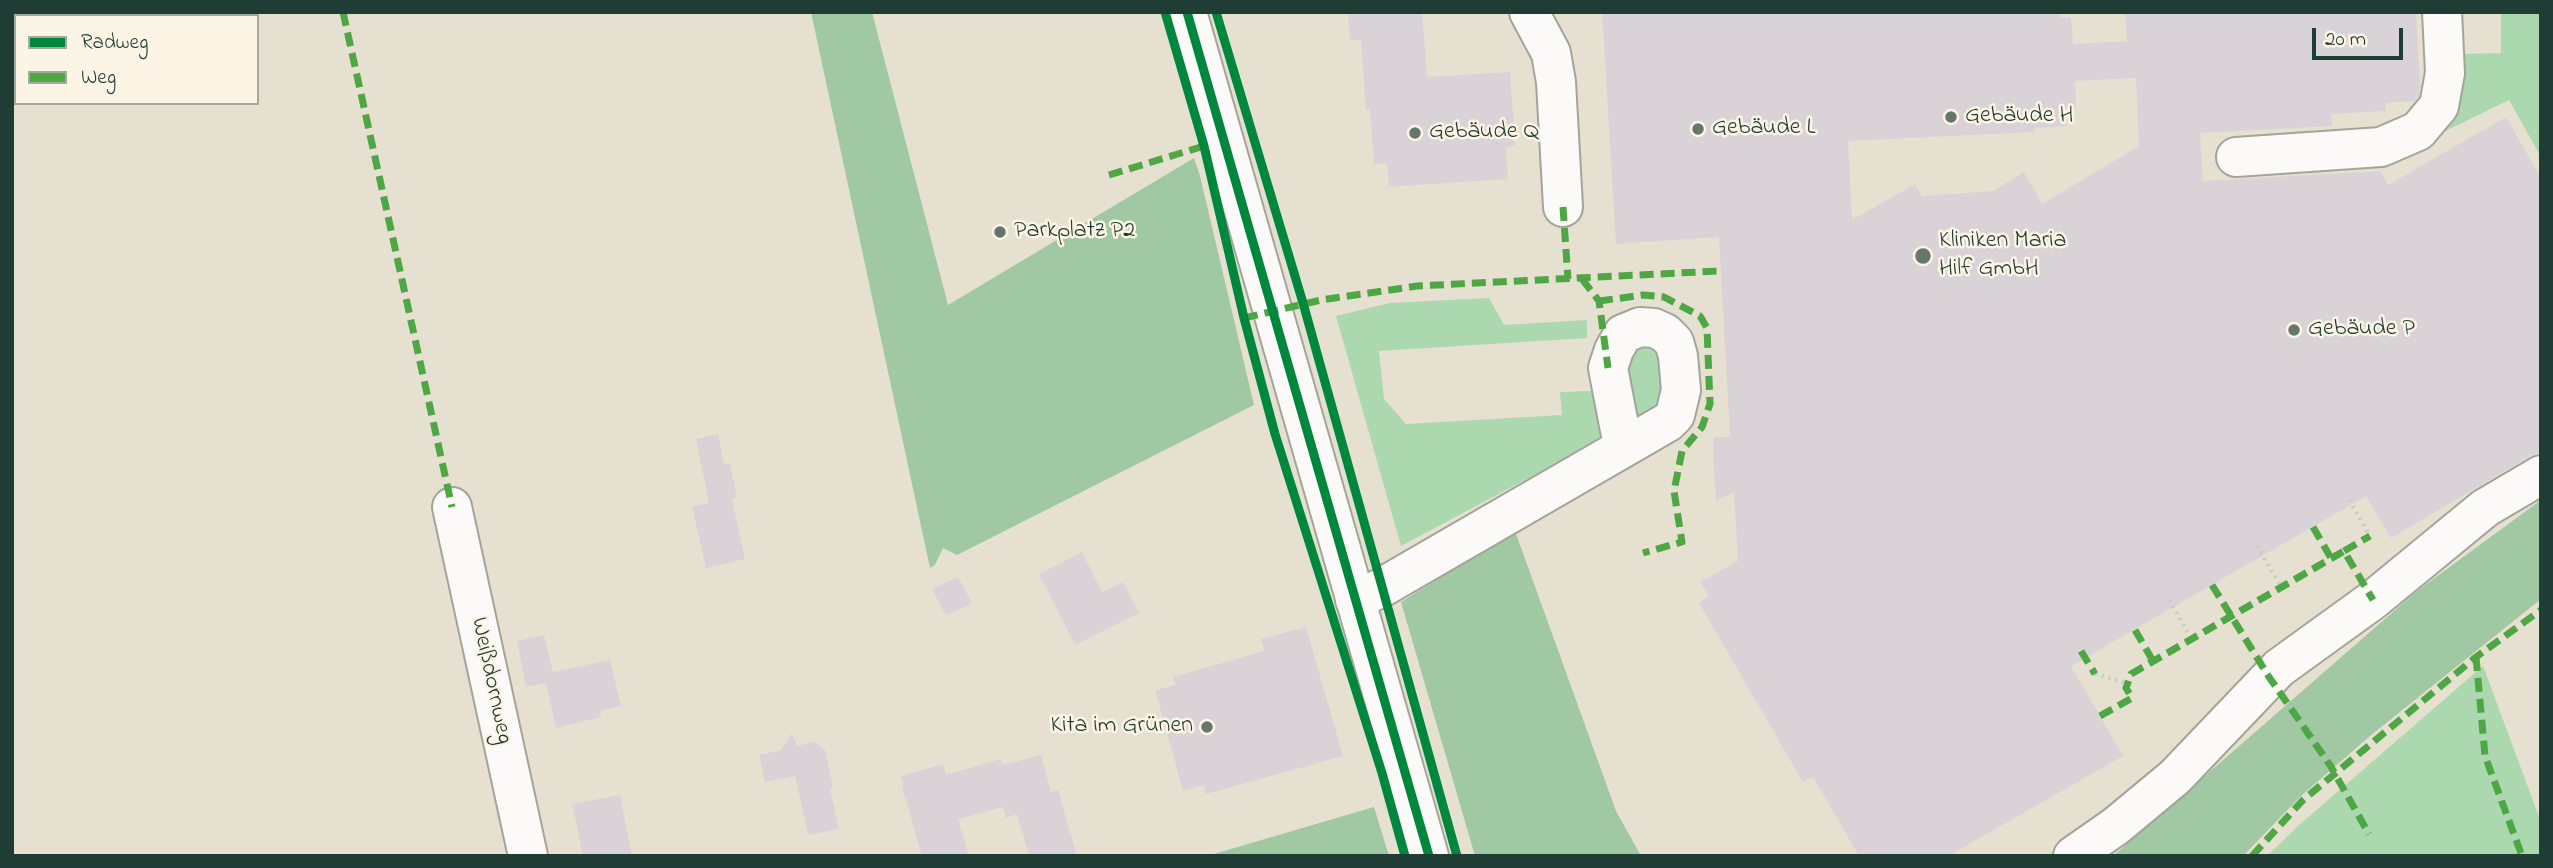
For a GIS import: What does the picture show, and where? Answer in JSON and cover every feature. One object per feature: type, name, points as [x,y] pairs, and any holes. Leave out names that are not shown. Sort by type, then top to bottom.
[{"type":"main road","points":[[1188,12],[1429,856]]},
{"type":"main road","points":[[1529,12],[1551,52],[1556,82],[1563,207]]},
{"type":"main road","points":[[2236,157],[2381,147],[2418,131],[2439,106],[2445,74],[2442,12]]},
{"type":"main road","points":[[1355,600],[1381,588],[1623,446]]},
{"type":"main road","points":[[2073,856],[2175,777],[2279,668],[2373,600],[2486,508],[2541,475]]},
{"type":"main road","name":"Weißdornweg","points":[[452,507],[528,856]]},
{"type":"path","points":[[2349,500],[2370,536]]},
{"type":"path","points":[[2257,547],[2281,587]]},
{"type":"path","points":[[2169,600],[2192,639]]},
{"type":"path","points":[[2095,674],[2128,683]]},
{"type":"green space","points":[[811,12],[872,12],[948,305],[1194,158],[1254,405],[957,555],[943,548],[935,565],[930,568]]},
{"type":"green space","points":[[2501,12],[2541,12],[2541,157],[2509,100],[2431,138],[2460,54],[2501,53]]},
{"type":"green space","points":[[1489,298],[1504,325],[1587,320],[1587,338],[1379,351],[1384,399],[1406,424],[1562,415],[1560,392],[1593,391],[1598,400],[1600,437],[1401,546],[1336,316],[1390,303]]},
{"type":"green space","points":[[1634,338],[1662,345],[1669,394],[1639,425],[1621,370]]},
{"type":"green space","points":[[2541,500],[2541,599],[2370,736],[2301,796],[2243,856],[2113,856],[2417,591]]},
{"type":"green space","points":[[1515,531],[1616,811],[1641,856],[1475,856],[1401,602]]},
{"type":"green space","points":[[2483,666],[2541,822],[2541,856],[2267,856],[2299,825]]},
{"type":"green space","points":[[1374,807],[1389,856],[1207,856]]},
{"type":"building","points":[[1348,12],[1422,12],[1427,77],[1510,72],[1515,146],[1506,147],[1508,179],[1389,187],[1387,163],[1374,164],[1370,109],[1366,110],[1361,40],[1350,40]]},
{"type":"building","points":[[1602,12],[2059,12],[2060,18],[2071,17],[2073,44],[2127,41],[2125,12],[2416,12],[2420,87],[2415,101],[2386,103],[2386,111],[2331,114],[2332,126],[2200,133],[2203,181],[2381,171],[2388,185],[2506,117],[2541,178],[2541,452],[2391,538],[2366,496],[2071,666],[2123,756],[1948,856],[1859,856],[1813,777],[1803,782],[1699,603],[1709,596],[1700,582],[1738,561],[1734,492],[1716,501],[1713,452],[1714,437],[1730,437],[1719,237],[1616,244]],"holes":[[[2136,78],[2139,146],[2042,204],[2024,172],[1993,191],[1922,196],[1915,184],[1852,220],[1848,141],[2035,132],[2035,128],[2066,126],[2065,108],[2076,108],[2075,81]]]},
{"type":"building","points":[[718,434],[724,464],[730,463],[737,498],[732,499],[745,559],[706,568],[692,507],[709,503],[696,439]]},
{"type":"building","points":[[1082,552],[1102,592],[1123,582],[1139,613],[1075,645],[1039,574]]},
{"type":"building","points":[[958,577],[972,603],[946,616],[932,589]]},
{"type":"building","points":[[1306,627],[1343,756],[1206,794],[1204,785],[1183,791],[1155,690],[1176,685],[1173,677],[1264,651],[1261,639]]},
{"type":"building","points":[[544,635],[553,672],[610,660],[621,706],[600,711],[601,717],[556,728],[546,683],[526,687],[517,641]]},
{"type":"building","points":[[792,733],[797,746],[814,742],[825,750],[839,829],[808,835],[795,776],[765,782],[759,755],[781,750]]},
{"type":"building","points":[[1041,755],[1051,792],[1058,790],[1077,856],[1029,856],[1017,814],[1006,818],[1003,807],[958,819],[969,856],[922,856],[901,776],[943,764],[946,775],[1001,759],[1003,765]]},
{"type":"building","points":[[620,795],[632,856],[583,856],[572,804]]},
{"type":"marked path","points":[[343,12],[452,507]]},
{"type":"marked path","points":[[1109,175],[1204,146],[1207,142]]},
{"type":"marked path","points":[[1563,207],[1568,279]]},
{"type":"marked path","points":[[1244,318],[1321,300],[1417,286],[1719,271]]},
{"type":"marked path","points":[[1582,279],[1599,301],[1608,368]]},
{"type":"marked path","points":[[1599,301],[1643,295],[1664,297],[1700,316],[1707,328],[1710,404],[1702,427],[1682,451],[1674,491],[1682,542],[1643,553]]},
{"type":"marked path","points":[[2313,527],[2331,558]]},
{"type":"marked path","points":[[2344,551],[2370,536]]},
{"type":"marked path","points":[[2100,716],[2132,698],[2126,688],[2131,674],[2344,551],[2373,600]]},
{"type":"marked path","points":[[2212,585],[2269,677],[2330,765],[2369,834]]},
{"type":"marked path","points":[[2252,856],[2303,800],[2476,657],[2541,610]]},
{"type":"marked path","points":[[2135,630],[2153,661]]},
{"type":"marked path","points":[[2081,651],[2095,674]]},
{"type":"marked path","points":[[2476,657],[2485,756],[2522,856]]},
{"type":"cycle path","points":[[1165,12],[1204,146],[1244,318],[1275,434],[1382,773],[1405,856]]},
{"type":"cycle path","points":[[1187,12],[1429,856]]},
{"type":"cycle path","points":[[1216,12],[1303,303],[1457,856]]},
{"type":"place","name":"Gebäude H","points":[[1951,117]]},
{"type":"place","name":"Gebäude L","points":[[1698,129]]},
{"type":"place","name":"Gebäude Q","points":[[1415,133]]},
{"type":"place","name":"Parkplatz P2","points":[[1000,232]]},
{"type":"place","name":"Kliniken Maria Hilf GmbH","points":[[1923,256]]},
{"type":"place","name":"Gebäude P","points":[[2294,330]]},
{"type":"place","name":"Kita im Grünen","points":[[1207,727]]}]
